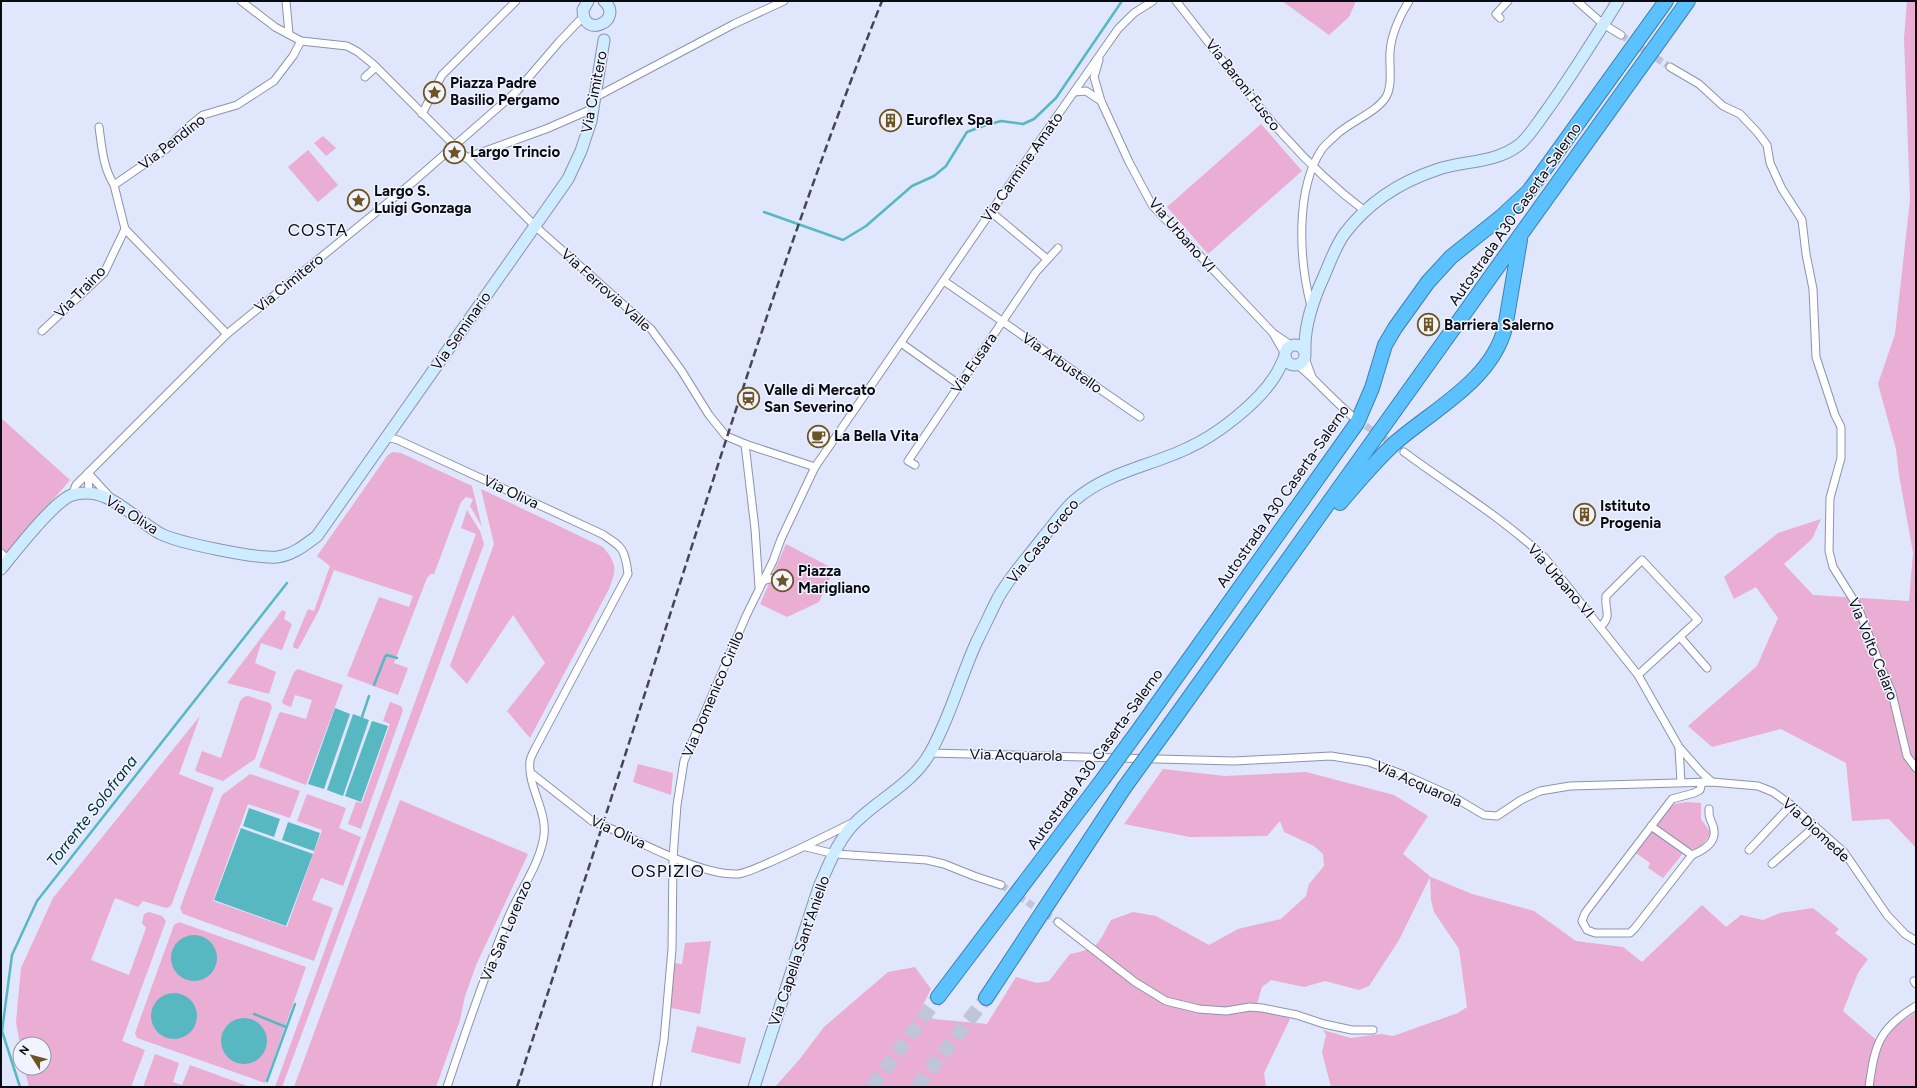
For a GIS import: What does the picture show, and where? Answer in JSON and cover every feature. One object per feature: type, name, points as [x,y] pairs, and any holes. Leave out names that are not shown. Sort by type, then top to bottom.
[{"type":"highway","name":"Autostrada A30 Caserta-Salerno","points":[[938,997],[1103,779],[1357,423],[1372,388],[1385,345],[1404,315],[1428,282],[1451,257],[1501,217],[1529,191],[1666,1]]},
{"type":"highway","name":"Autostrada A30 Caserta-Salerno","points":[[986,998],[1124,788],[1282,570],[1688,1]]},
{"type":"highway","points":[[1282,570],[1381,457],[1395,443],[1466,386],[1493,356],[1502,342],[1520,237]]},
{"type":"main road","points":[[1275,377],[1300,360],[1311,306],[1337,247],[1345,233],[1365,211],[1376,200],[1401,184],[1436,170],[1506,154],[1520,144],[1568,81],[1618,1]]},
{"type":"main road","points":[[584,2],[584,18]]},
{"type":"main road","name":"Via Cimitero","points":[[536,227],[568,179],[581,151],[592,109],[610,12],[607,2]]},
{"type":"main road","name":"Via Cimitero","points":[[584,18],[594,25],[604,40]]},
{"type":"main road","points":[[594,25],[602,24],[608,19]]},
{"type":"main road","name":"Via Seminario","points":[[387,437],[460,332],[536,227]]},
{"type":"main road","points":[[1275,377],[1289,350],[1305,338]]},
{"type":"main road","points":[[1289,350],[1301,347],[1300,360]]},
{"type":"main road","points":[[1289,350],[1288,362],[1300,360]]},
{"type":"main road","name":"Via Casa Greco","points":[[930,754],[948,716],[976,643],[999,597],[1030,554],[1074,500],[1091,487],[1130,469],[1188,449],[1213,434],[1238,416],[1275,377]]},
{"type":"main road","name":"Via Oliva","points":[[1,569],[5,556],[57,505],[72,495],[89,493],[112,500],[143,523],[162,534],[186,542],[233,552],[278,557],[293,553],[317,536],[387,437]]},
{"type":"main road","points":[[857,821],[906,783],[921,767],[930,754]]},
{"type":"main road","name":"Via Capella Sant'Aniello","points":[[754,1087],[819,887],[835,854],[857,821]]},
{"type":"street","points":[[241,1],[262,18],[301,41]]},
{"type":"street","points":[[286,1],[289,34]]},
{"type":"street","points":[[422,114],[442,75],[516,1]]},
{"type":"street","points":[[594,98],[734,24],[784,1]]},
{"type":"street","name":"Via Carmine Amato","points":[[901,343],[1118,29],[1134,13],[1153,1]]},
{"type":"street","name":"Via Baroni Fusco","points":[[1176,1],[1251,99],[1286,139],[1313,167],[1365,211]]},
{"type":"street","points":[[1311,306],[1305,284],[1302,251],[1307,184],[1313,167],[1323,148],[1346,126],[1375,108],[1386,97],[1390,81],[1390,51],[1398,22],[1409,1]]},
{"type":"street","points":[[1500,18],[1496,14],[1508,1]]},
{"type":"street","points":[[1577,1],[1604,24],[1620,35]]},
{"type":"street","name":"Via Cimitero","points":[[72,495],[76,485],[227,334],[454,147],[517,91],[559,42],[579,21],[584,18]]},
{"type":"street","name":"Via Ferrovia Valle","points":[[301,41],[347,46],[358,52],[376,67],[454,147],[536,227],[651,329],[681,370],[716,424],[726,436],[745,444],[815,467]]},
{"type":"street","name":"Via Pendino","points":[[114,185],[165,150],[188,126],[203,115],[244,101],[274,80],[293,56],[301,41]]},
{"type":"street","points":[[1100,55],[1094,77],[1084,78],[1084,85],[1086,91],[1101,101]]},
{"type":"street","points":[[365,77],[376,67]]},
{"type":"street","name":"Via Volto Celaro","points":[[1670,67],[1700,84],[1723,106],[1740,114],[1757,132],[1767,145],[1770,163],[1782,189],[1802,220],[1806,254],[1813,289],[1816,357],[1835,415],[1841,427],[1841,458],[1830,498],[1829,551],[1834,567],[1858,606],[1892,693],[1907,756],[1916,768]]},
{"type":"street","name":"Via Urbano VI","points":[[1094,77],[1101,101],[1129,162],[1152,205],[1289,350]]},
{"type":"street","points":[[1074,92],[1086,91]]},
{"type":"street","points":[[466,158],[546,129],[592,109]]},
{"type":"street","points":[[99,127],[103,160],[114,185],[125,229],[227,334]]},
{"type":"street","points":[[991,212],[1046,259]]},
{"type":"street","name":"Via Traino","points":[[42,331],[104,273],[125,229]]},
{"type":"street","name":"Via Fusara","points":[[915,465],[908,461],[1002,321],[1046,259],[1058,248]]},
{"type":"street","name":"Via Arbustello","points":[[944,282],[1140,417]]},
{"type":"street","name":"Via Urbano VI","points":[[1273,333],[1289,350]]},
{"type":"street","points":[[901,343],[960,385]]},
{"type":"street","name":"Via Domenico Cirillo","points":[[656,1087],[664,1040],[672,949],[673,858],[677,805],[684,761],[746,616],[815,467],[901,343]]},
{"type":"street","points":[[1300,360],[1312,377],[1352,416]]},
{"type":"street","points":[[1300,360],[1312,377]]},
{"type":"street","name":"Via Oliva","points":[[387,437],[398,440],[595,531],[620,546],[626,561],[628,574],[536,747],[530,760],[531,773],[592,821],[673,858]]},
{"type":"street","points":[[745,444],[755,529],[759,589]]},
{"type":"street","name":"Via Urbano VI","points":[[1404,452],[1529,542],[1544,558],[1638,675],[1679,747],[1700,772],[1712,782]]},
{"type":"street","points":[[88,473],[89,493]]},
{"type":"street","points":[[88,473],[112,500]]},
{"type":"street","points":[[1600,627],[1606,622],[1608,617],[1606,596],[1642,560],[1698,620],[1638,675]]},
{"type":"street","points":[[763,581],[786,574]]},
{"type":"street","points":[[1680,637],[1707,668]]},
{"type":"street","name":"Via Urbano VI","points":[[1679,747],[1681,782]]},
{"type":"street","name":"Via Acquarola","points":[[930,754],[1234,761],[1331,756],[1369,762],[1406,776],[1452,796],[1484,815]]},
{"type":"street","name":"Via San Lorenzo","points":[[447,1087],[472,1011],[508,917],[539,857],[544,839],[543,813],[531,773]]},
{"type":"street","name":"Via Diomede","points":[[1484,815],[1497,816],[1521,800],[1540,791],[1570,786],[1681,782],[1712,782],[1758,786],[1773,792],[1791,805],[1844,852],[1862,876],[1875,900],[1887,915],[1905,934],[1916,941]]},
{"type":"street","points":[[1702,782],[1700,790],[1672,799],[1651,826],[1585,913],[1582,922],[1587,930],[1595,933],[1630,933],[1692,855],[1702,851],[1714,836],[1714,829],[1708,818],[1709,808]]},
{"type":"street","points":[[1749,850],[1791,805]]},
{"type":"street","points":[[673,858],[706,868],[738,874],[806,847],[857,821]]},
{"type":"street","points":[[1651,826],[1692,855]]},
{"type":"street","points":[[1772,864],[1815,826]]},
{"type":"street","points":[[806,847],[835,854],[927,860],[944,864],[1001,885]]},
{"type":"street","points":[[1058,922],[1135,982],[1166,1000],[1199,1009],[1226,1011],[1250,1007],[1262,1008],[1297,1015],[1324,1024],[1352,1030],[1373,1030]]},
{"type":"street","points":[[1869,1087],[1873,1060],[1880,1038],[1888,1026],[1916,1006]]},
{"type":"shaded area","points":[[1282,1],[1356,1],[1349,17],[1329,35]]},
{"type":"shaded area","points":[[1907,1],[1916,1],[1916,848],[1889,819],[1852,821],[1846,763],[1781,729],[1712,747],[1688,726],[1757,666],[1778,618],[1756,587],[1734,599],[1724,577],[1778,533],[1821,519],[1812,539],[1784,564],[1813,595],[1909,601],[1913,553],[1899,475],[1896,449],[1878,384],[1895,334],[1910,200],[1904,38]]},
{"type":"shaded area","points":[[1261,124],[1302,171],[1208,254],[1167,207]]},
{"type":"shaded area","points":[[323,136],[336,148],[326,156],[314,143]]},
{"type":"shaded area","points":[[308,150],[338,185],[318,202],[288,167]]},
{"type":"shaded area","points":[[1,418],[70,480],[7,553],[1,547]]},
{"type":"shaded area","points":[[392,452],[401,453],[472,486],[482,527],[470,506],[473,499],[466,497],[461,502],[434,574],[431,574],[427,578],[394,663],[408,668],[398,695],[347,676],[379,597],[409,607],[413,596],[334,570],[319,610],[298,649],[294,648],[293,645],[308,609],[314,611],[330,566],[317,556],[387,456]]},
{"type":"shaded area","points":[[481,489],[603,547],[611,558],[614,567],[609,589],[530,738],[507,711],[545,663],[513,615],[467,684],[450,666],[494,544]]},
{"type":"shaded area","points":[[467,510],[480,531],[484,544],[282,1087],[275,1087],[476,534],[461,528]]},
{"type":"shaded area","points":[[786,544],[834,569],[819,602],[787,617],[760,604]]},
{"type":"shaded area","points":[[282,610],[286,612],[284,619],[292,624],[282,650],[261,643],[255,663],[276,672],[269,694],[227,683]]},
{"type":"shaded area","points":[[298,669],[343,685],[306,785],[259,767],[279,713],[281,712],[306,719],[312,700],[295,695],[291,707],[282,702],[294,672]]},
{"type":"shaded area","points":[[248,696],[270,703],[272,707],[255,759],[223,781],[195,771],[202,751],[221,758],[240,701],[244,697]]},
{"type":"shaded area","points":[[390,702],[401,706],[403,710],[361,829],[348,824],[356,802],[362,803],[390,724],[383,721]]},
{"type":"shaded area","points":[[335,708],[350,714],[324,789],[308,784]]},
{"type":"shaded area","points":[[353,714],[369,720],[343,796],[327,790]]},
{"type":"shaded area","points":[[200,716],[179,774],[214,788],[171,906],[166,908],[143,901],[138,907],[115,898],[91,960],[129,975],[146,928],[142,923],[144,914],[149,912],[162,916],[166,921],[122,1041],[145,1050],[131,1087],[29,1087],[26,1076],[52,1076],[52,1036],[19,1036],[16,1022],[21,968],[53,898]]},
{"type":"shaded area","points":[[372,721],[388,726],[361,802],[345,796]]},
{"type":"shaded area","points":[[638,764],[673,773],[671,795],[633,782]]},
{"type":"shaded area","points":[[1163,769],[1225,776],[1306,772],[1394,795],[1428,816],[1403,854],[1431,877],[1472,894],[1534,911],[1576,941],[1623,947],[1642,962],[1702,905],[1726,927],[1741,915],[1763,920],[1780,913],[1813,908],[1839,929],[1835,933],[1868,959],[1858,973],[1843,1011],[1882,1045],[1894,1027],[1916,1012],[1916,1087],[1331,1087],[1322,1052],[1326,1035],[1323,1030],[1351,1038],[1381,1034],[1393,1036],[1458,1013],[1467,1007],[1459,949],[1434,912],[1431,900],[1430,877],[1399,940],[1369,986],[1359,990],[1325,981],[1304,987],[1271,980],[1262,987],[1256,1007],[1270,1008],[1290,1019],[1264,1073],[1266,1087],[775,1087],[799,1060],[824,1027],[888,972],[915,967],[931,989],[920,1011],[934,1019],[987,1024],[1016,977],[1037,983],[1049,981],[1070,954],[1087,950],[1100,941],[1111,920],[1133,912],[1156,916],[1209,945],[1238,929],[1281,919],[1306,896],[1309,884],[1324,866],[1323,854],[1314,846],[1284,832],[1280,821],[1267,836],[1190,837],[1124,824]]},
{"type":"shaded area","points":[[250,774],[300,791],[290,818],[248,804],[213,901],[287,927],[322,830],[297,821],[307,794],[346,808],[339,828],[361,837],[343,886],[321,878],[312,900],[333,908],[314,961],[183,914],[180,908],[222,795]]},
{"type":"shaded area","points":[[400,800],[528,854],[477,963],[465,996],[460,1020],[436,1087],[294,1087]]},
{"type":"shaded area","points":[[1686,802],[1701,803],[1701,819],[1711,833],[1700,848],[1695,850],[1688,847],[1663,878],[1648,868],[1650,863],[1636,853],[1670,808],[1675,804]]},
{"type":"shaded area","points":[[249,808],[280,819],[274,837],[243,826]]},
{"type":"shaded area","points":[[288,822],[320,833],[314,851],[282,840]]},
{"type":"shaded area","points":[[241,828],[313,854],[286,926],[214,900]]},
{"type":"shaded area","points":[[179,922],[306,967],[265,1083],[137,1038],[135,1033],[174,925]]},
{"type":"shaded area","points":[[199,935],[203,936],[213,945],[216,949],[216,967],[207,977],[199,981],[189,981],[181,977],[172,967],[171,953],[175,945],[185,936]]},
{"type":"shaded area","points":[[711,941],[700,1014],[671,1008],[673,963],[682,964],[685,943]]},
{"type":"shaded area","points":[[179,993],[183,994],[193,1003],[196,1007],[196,1025],[187,1035],[179,1039],[169,1039],[161,1035],[152,1025],[151,1011],[155,1003],[165,994]]},
{"type":"shaded area","points":[[249,1018],[253,1019],[263,1028],[266,1032],[266,1050],[257,1060],[249,1064],[239,1064],[231,1060],[222,1050],[221,1036],[225,1028],[235,1019]]},
{"type":"shaded area","points":[[697,1026],[746,1038],[740,1064],[691,1052]]},
{"type":"shaded area","points":[[155,1054],[179,1063],[173,1082],[182,1085],[190,1065],[250,1087],[143,1087]]},
{"type":"waterway","name":"Torrente Solofrana","points":[[764,212],[843,240],[866,226],[912,186],[934,176],[946,166],[967,132],[1001,121],[1023,124],[1034,119],[1056,98],[1122,1]]},
{"type":"waterway","name":"Torrente Solofrana","points":[[20,1087],[2,1031],[12,955],[37,901],[287,583]]},
{"type":"waterway","points":[[374,685],[385,657],[387,655],[397,658]]},
{"type":"waterway","points":[[362,717],[369,696]]},
{"type":"waterway","points":[[267,1081],[295,1004]]},
{"type":"waterway","points":[[254,1014],[286,1027]]},
{"type":"tunnel","points":[[1621,35],[1670,67]]},
{"type":"tunnel","points":[[1357,420],[1404,452]]},
{"type":"tunnel","points":[[1001,885],[1058,922]]},
{"type":"tunnel","points":[[872,1087],[938,997]]},
{"type":"tunnel","points":[[917,1087],[986,998]]},
{"type":"railway","points":[[517,1087],[762,331],[820,165],[882,1]]},
{"type":"place","name":"Piazza Padre Basilio Pergamo","points":[[434,92]]},
{"type":"place","name":"Euroflex Spa","points":[[890,120]]},
{"type":"place","name":"Largo Trincio","points":[[455,152]]},
{"type":"place","name":"Largo S. Luigi Gonzaga","points":[[359,200]]},
{"type":"place","name":"Barriera Salerno","points":[[1429,325]]},
{"type":"place","name":"Valle di Mercato San Severino","points":[[749,399]]},
{"type":"place","name":"La Bella Vita","points":[[819,436]]},
{"type":"place","name":"Istituto Progenia","points":[[1584,515]]},
{"type":"place","name":"Piazza Marigliano","points":[[782,580]]},
{"type":"district","name":"COSTA","points":[[318,230]]},
{"type":"district","name":"OSPIZIO","points":[[668,871]]}]
